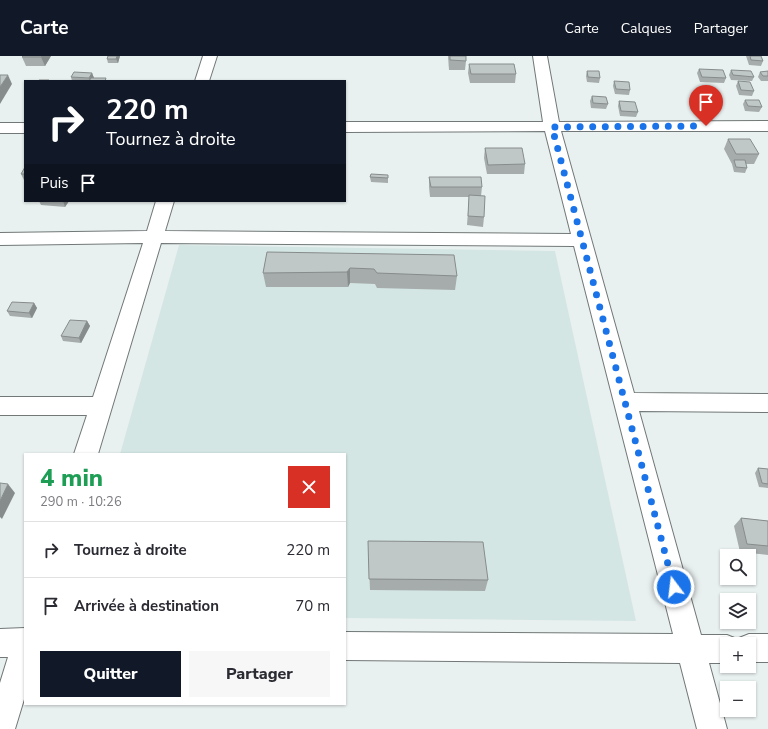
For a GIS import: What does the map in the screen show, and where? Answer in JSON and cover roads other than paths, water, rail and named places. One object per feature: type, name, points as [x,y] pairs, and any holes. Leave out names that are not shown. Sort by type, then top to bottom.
[{"type":"street","points":[[202,80],[210,56]]},
{"type":"street","points":[[540,56],[552,127],[712,729]]},
{"type":"street","points":[[346,127],[768,126]]},
{"type":"street","points":[[0,128],[24,128]]},
{"type":"street","points":[[86,453],[165,202]]},
{"type":"street","points":[[0,239],[153,237],[582,240]]},
{"type":"street","points":[[625,402],[768,403]]},
{"type":"street","points":[[0,406],[101,406]]},
{"type":"street","points":[[0,643],[24,642]]},
{"type":"street","points":[[346,646],[720,648]]},
{"type":"street","points":[[756,648],[768,648]]},
{"type":"street","points":[[0,729],[24,652]]}]
